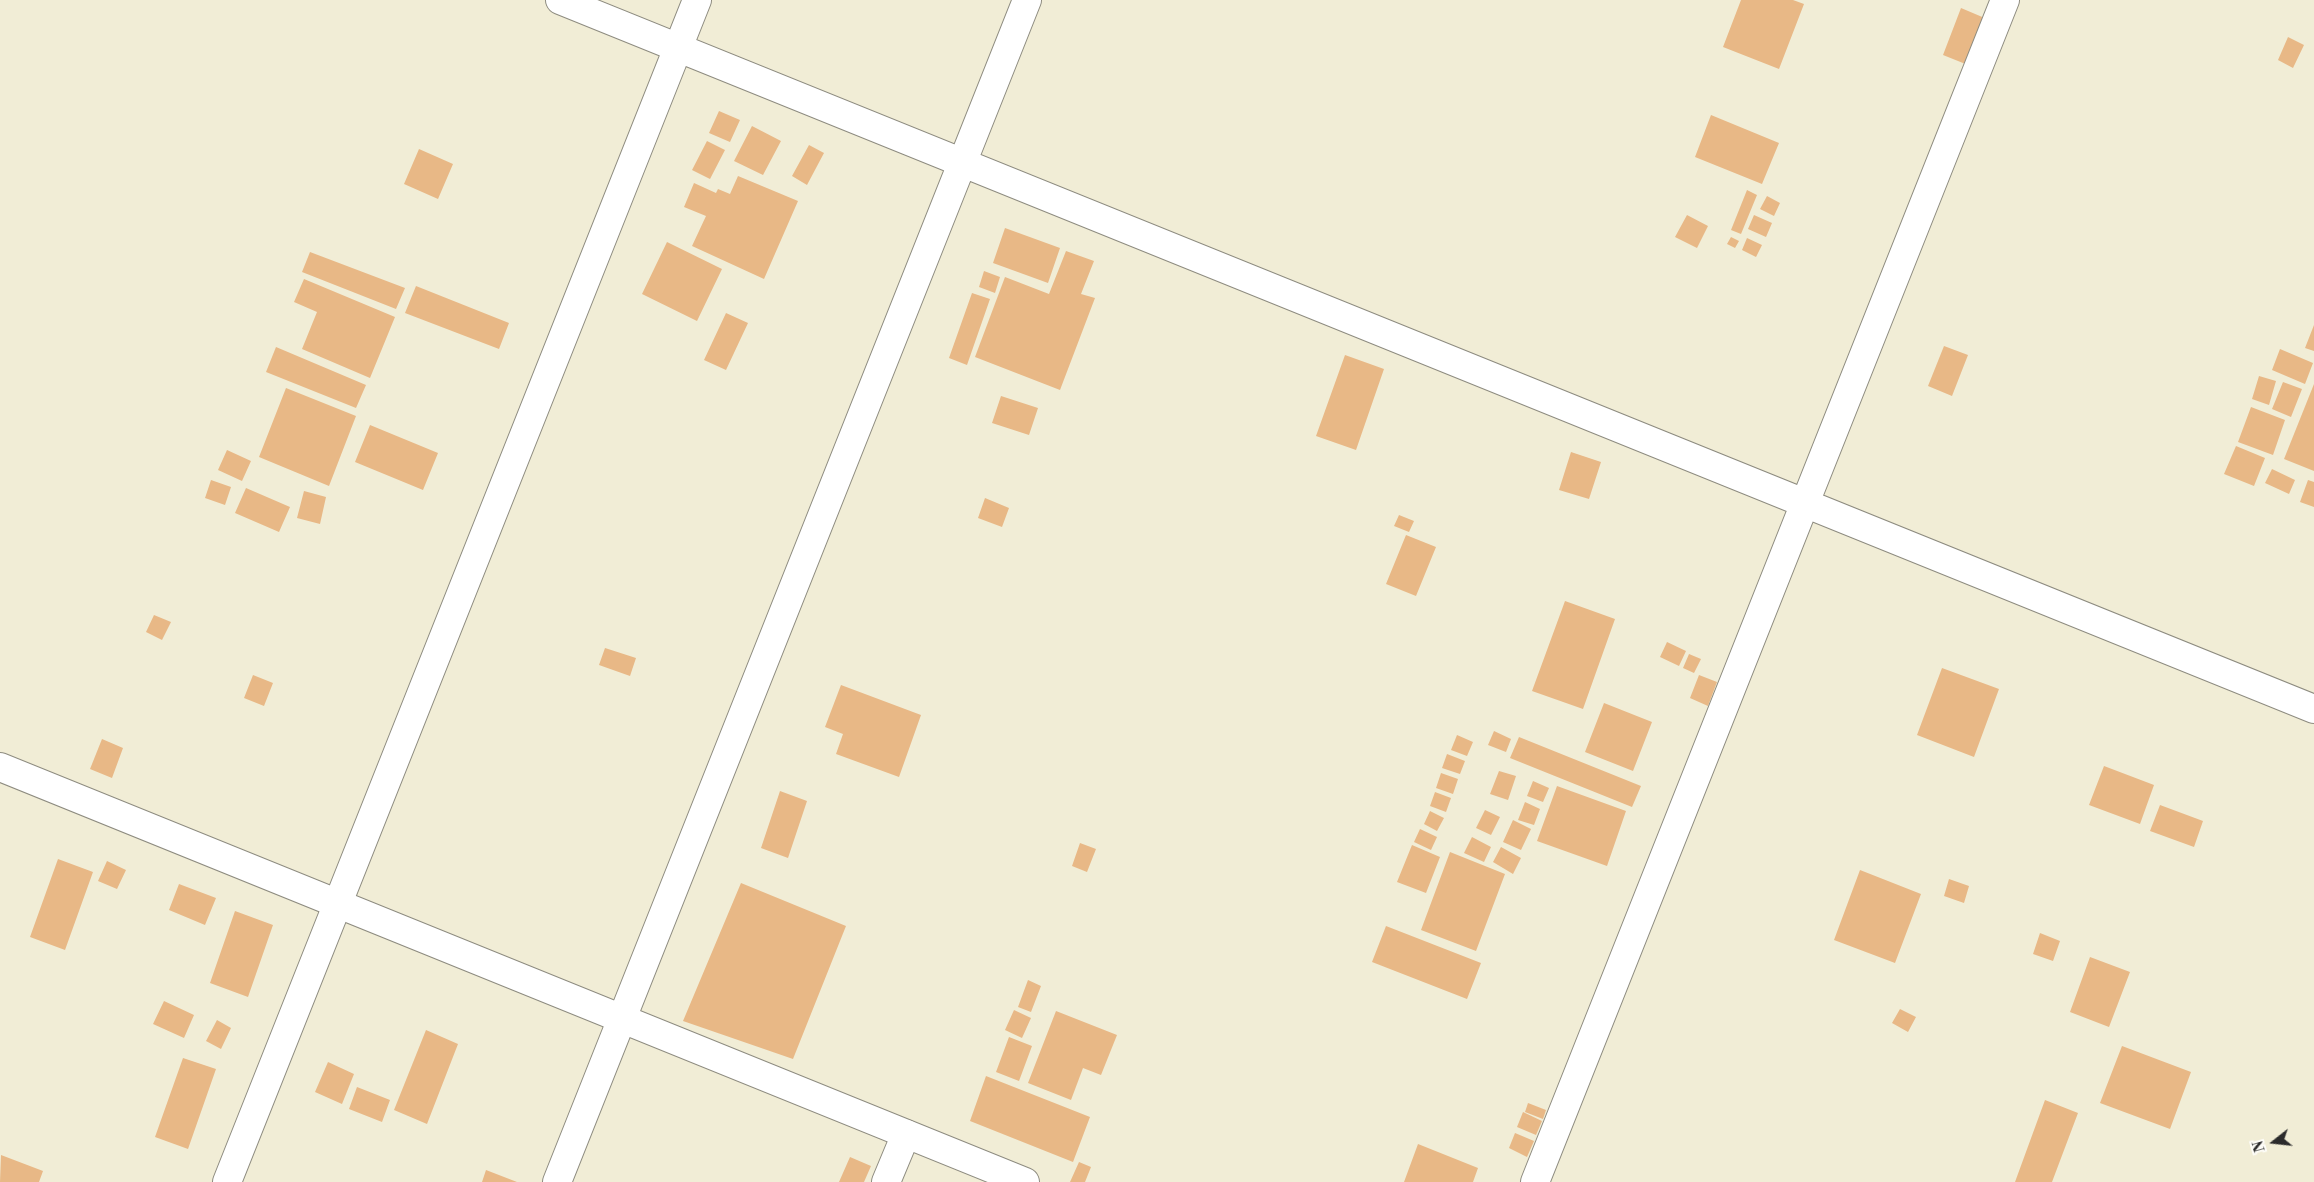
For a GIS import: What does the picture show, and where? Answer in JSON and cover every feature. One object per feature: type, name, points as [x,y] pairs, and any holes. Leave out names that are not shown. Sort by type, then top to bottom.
[{"type":"street","points":[[560,0],[2314,710]]},
{"type":"street","points":[[227,1182],[697,0]]},
{"type":"street","points":[[557,1182],[1027,0]]},
{"type":"street","points":[[1534,1182],[2005,0]]},
{"type":"street","points":[[0,767],[1025,1182]]},
{"type":"street","points":[[886,1182],[906,1134]]},
{"type":"building","points":[[1741,0],[1793,0],[1804,4],[1779,69],[1723,47]]},
{"type":"building","points":[[1961,8],[1987,19],[1968,65],[1943,55]]},
{"type":"building","points":[[2288,37],[2304,45],[2293,68],[2278,60]]},
{"type":"building","points":[[719,111],[740,120],[730,142],[709,133]]},
{"type":"building","points":[[1711,115],[1779,143],[1762,184],[1695,157]]},
{"type":"building","points":[[752,126],[781,141],[763,175],[734,161]]},
{"type":"building","points":[[707,141],[725,150],[710,179],[692,170]]},
{"type":"building","points":[[809,145],[824,153],[807,185],[792,176]]},
{"type":"building","points":[[419,149],[453,164],[438,199],[404,184]]},
{"type":"building","points":[[738,176],[798,201],[764,279],[692,246],[706,216],[684,207],[694,183],[716,193],[718,189],[730,194]]},
{"type":"building","points":[[1747,190],[1757,195],[1741,234],[1731,230]]},
{"type":"building","points":[[1767,196],[1780,203],[1774,216],[1760,209]]},
{"type":"building","points":[[1687,215],[1708,226],[1697,248],[1675,237]]},
{"type":"building","points":[[1754,215],[1772,223],[1766,237],[1748,229]]},
{"type":"building","points":[[1005,228],[1060,248],[1048,283],[993,263]]},
{"type":"building","points":[[1731,237],[1739,241],[1735,248],[1727,244]]},
{"type":"building","points":[[1747,238],[1762,245],[1756,257],[1742,250]]},
{"type":"building","points":[[667,242],[722,269],[697,321],[642,294]]},
{"type":"building","points":[[1066,251],[1094,261],[1081,294],[1095,298],[1060,390],[975,357],[1005,277],[1049,294]]},
{"type":"building","points":[[310,252],[405,288],[396,309],[302,272]]},
{"type":"building","points":[[984,271],[1000,277],[995,293],[979,287]]},
{"type":"building","points":[[304,279],[395,317],[370,378],[302,349],[317,312],[294,302]]},
{"type":"building","points":[[416,286],[509,323],[499,349],[405,313]]},
{"type":"building","points":[[972,293],[990,299],[967,365],[949,358]]},
{"type":"building","points":[[726,313],[748,323],[726,370],[704,360]]},
{"type":"building","points":[[2314,325],[2314,351],[2305,348]]},
{"type":"building","points":[[1944,346],[1968,355],[1952,396],[1928,386]]},
{"type":"building","points":[[276,347],[366,385],[356,408],[266,372]]},
{"type":"building","points":[[2280,349],[2313,363],[2305,384],[2272,370]]},
{"type":"building","points":[[1345,355],[1384,369],[1356,450],[1316,436]]},
{"type":"building","points":[[2259,376],[2276,381],[2269,405],[2252,399]]},
{"type":"building","points":[[2283,382],[2302,389],[2291,417],[2272,409]]},
{"type":"building","points":[[2314,384],[2314,471],[2284,459]]},
{"type":"building","points":[[286,388],[356,416],[329,486],[259,457]]},
{"type":"building","points":[[1001,396],[1038,408],[1029,435],[992,423]]},
{"type":"building","points":[[2251,407],[2285,420],[2273,455],[2238,442]]},
{"type":"building","points":[[370,425],[438,453],[423,490],[355,462]]},
{"type":"building","points":[[2236,446],[2265,458],[2254,486],[2224,474]]},
{"type":"building","points":[[227,450],[251,461],[242,481],[218,470]]},
{"type":"building","points":[[1571,452],[1601,462],[1589,499],[1559,490]]},
{"type":"building","points":[[2272,469],[2295,480],[2289,494],[2265,483]]},
{"type":"building","points":[[211,480],[231,487],[225,505],[205,498]]},
{"type":"building","points":[[2308,480],[2314,482],[2314,507],[2300,502]]},
{"type":"building","points":[[246,488],[290,507],[279,532],[235,513]]},
{"type":"building","points":[[304,491],[326,497],[320,524],[297,518]]},
{"type":"building","points":[[985,498],[1009,508],[1002,527],[978,518]]},
{"type":"building","points":[[1399,515],[1414,521],[1409,532],[1394,526]]},
{"type":"building","points":[[1406,535],[1436,547],[1416,596],[1386,584]]},
{"type":"building","points":[[1565,601],[1615,619],[1583,709],[1532,691]]},
{"type":"building","points":[[154,615],[171,622],[162,640],[146,632]]},
{"type":"building","points":[[1667,642],[1686,651],[1679,666],[1660,657]]},
{"type":"building","points":[[605,648],[636,658],[630,676],[599,665]]},
{"type":"building","points":[[1689,654],[1701,659],[1694,673],[1683,668]]},
{"type":"building","points":[[1942,668],[1999,689],[1974,757],[1917,735]]},
{"type":"building","points":[[253,675],[273,683],[264,706],[244,698]]},
{"type":"building","points":[[1699,675],[1717,682],[1708,706],[1690,698]]},
{"type":"building","points":[[841,685],[921,715],[899,777],[836,754],[843,734],[825,727]]},
{"type":"building","points":[[1604,703],[1652,722],[1633,771],[1585,752]]},
{"type":"building","points":[[1494,731],[1511,739],[1506,752],[1488,745]]},
{"type":"building","points":[[1457,735],[1473,742],[1467,756],[1451,750]]},
{"type":"building","points":[[1519,737],[1641,786],[1632,807],[1510,758]]},
{"type":"building","points":[[102,739],[123,748],[112,778],[90,769]]},
{"type":"building","points":[[1447,754],[1465,761],[1460,774],[1442,768]]},
{"type":"building","points":[[2104,766],[2154,785],[2140,824],[2089,805]]},
{"type":"building","points":[[1499,771],[1516,776],[1508,800],[1490,794]]},
{"type":"building","points":[[1441,773],[1458,779],[1453,794],[1436,788]]},
{"type":"building","points":[[1533,781],[1549,788],[1543,802],[1527,796]]},
{"type":"building","points":[[1557,786],[1626,811],[1607,866],[1537,841]]},
{"type":"building","points":[[780,791],[807,801],[788,858],[761,848]]},
{"type":"building","points":[[1435,792],[1451,798],[1446,812],[1430,806]]},
{"type":"building","points":[[1525,802],[1540,809],[1534,825],[1518,820]]},
{"type":"building","points":[[2160,805],[2203,821],[2194,847],[2150,831]]},
{"type":"building","points":[[1485,810],[1500,817],[1491,835],[1476,828]]},
{"type":"building","points":[[1430,811],[1444,818],[1437,831],[1424,824]]},
{"type":"building","points":[[1513,820],[1531,829],[1521,850],[1503,842]]},
{"type":"building","points":[[1420,829],[1437,837],[1431,850],[1414,842]]},
{"type":"building","points":[[1472,837],[1491,847],[1484,862],[1464,853]]},
{"type":"building","points":[[1080,843],[1096,849],[1087,872],[1072,866]]},
{"type":"building","points":[[1412,845],[1440,857],[1426,893],[1397,882]]},
{"type":"building","points":[[1501,847],[1521,858],[1513,874],[1493,862]]},
{"type":"building","points":[[1450,852],[1505,874],[1476,951],[1421,930]]},
{"type":"building","points":[[58,859],[93,872],[65,950],[30,937]]},
{"type":"building","points":[[107,861],[126,870],[117,889],[98,881]]},
{"type":"building","points":[[1860,870],[1921,894],[1895,963],[1834,940]]},
{"type":"building","points":[[1949,879],[1969,886],[1964,903],[1944,896]]},
{"type":"building","points":[[741,883],[846,926],[793,1059],[683,1021]]},
{"type":"building","points":[[179,884],[216,898],[205,925],[169,910]]},
{"type":"building","points":[[235,911],[273,925],[248,997],[210,983]]},
{"type":"building","points":[[1386,926],[1481,963],[1467,999],[1372,962]]},
{"type":"building","points":[[2040,933],[2060,941],[2053,961],[2033,954]]},
{"type":"building","points":[[2090,957],[2130,972],[2109,1027],[2070,1012]]},
{"type":"building","points":[[1028,980],[1041,986],[1031,1012],[1018,1007]]},
{"type":"building","points":[[164,1001],[194,1015],[184,1038],[153,1024]]},
{"type":"building","points":[[1900,1009],[1916,1017],[1908,1032],[1892,1023]]},
{"type":"building","points":[[1014,1010],[1031,1018],[1022,1038],[1005,1030]]},
{"type":"building","points":[[1056,1011],[1117,1035],[1101,1075],[1083,1068],[1071,1100],[1028,1083]]},
{"type":"building","points":[[217,1020],[231,1028],[221,1049],[206,1041]]},
{"type":"building","points":[[426,1030],[458,1044],[427,1124],[394,1110]]},
{"type":"building","points":[[1009,1037],[1032,1046],[1019,1081],[996,1072]]},
{"type":"building","points":[[2122,1046],[2191,1072],[2170,1129],[2100,1103]]},
{"type":"building","points":[[183,1058],[216,1069],[188,1149],[155,1137]]},
{"type":"building","points":[[328,1062],[354,1074],[342,1104],[315,1092]]},
{"type":"building","points":[[986,1076],[1090,1117],[1073,1162],[970,1121]]},
{"type":"building","points":[[357,1087],[390,1100],[382,1122],[349,1109]]},
{"type":"building","points":[[2045,1100],[2078,1113],[2052,1182],[2015,1182]]},
{"type":"building","points":[[1528,1103],[1546,1110],[1543,1119],[1525,1112]]},
{"type":"building","points":[[1523,1112],[1542,1121],[1536,1135],[1517,1127]]},
{"type":"building","points":[[1515,1133],[1534,1141],[1527,1157],[1509,1148]]},
{"type":"building","points":[[1418,1144],[1478,1168],[1473,1182],[1404,1182]]},
{"type":"building","points":[[1,1155],[43,1171],[39,1182],[0,1182]]},
{"type":"building","points":[[850,1157],[871,1166],[864,1182],[839,1182]]},
{"type":"building","points":[[1079,1162],[1091,1167],[1085,1182],[1070,1182]]},
{"type":"building","points":[[486,1170],[517,1182],[482,1182]]}]
